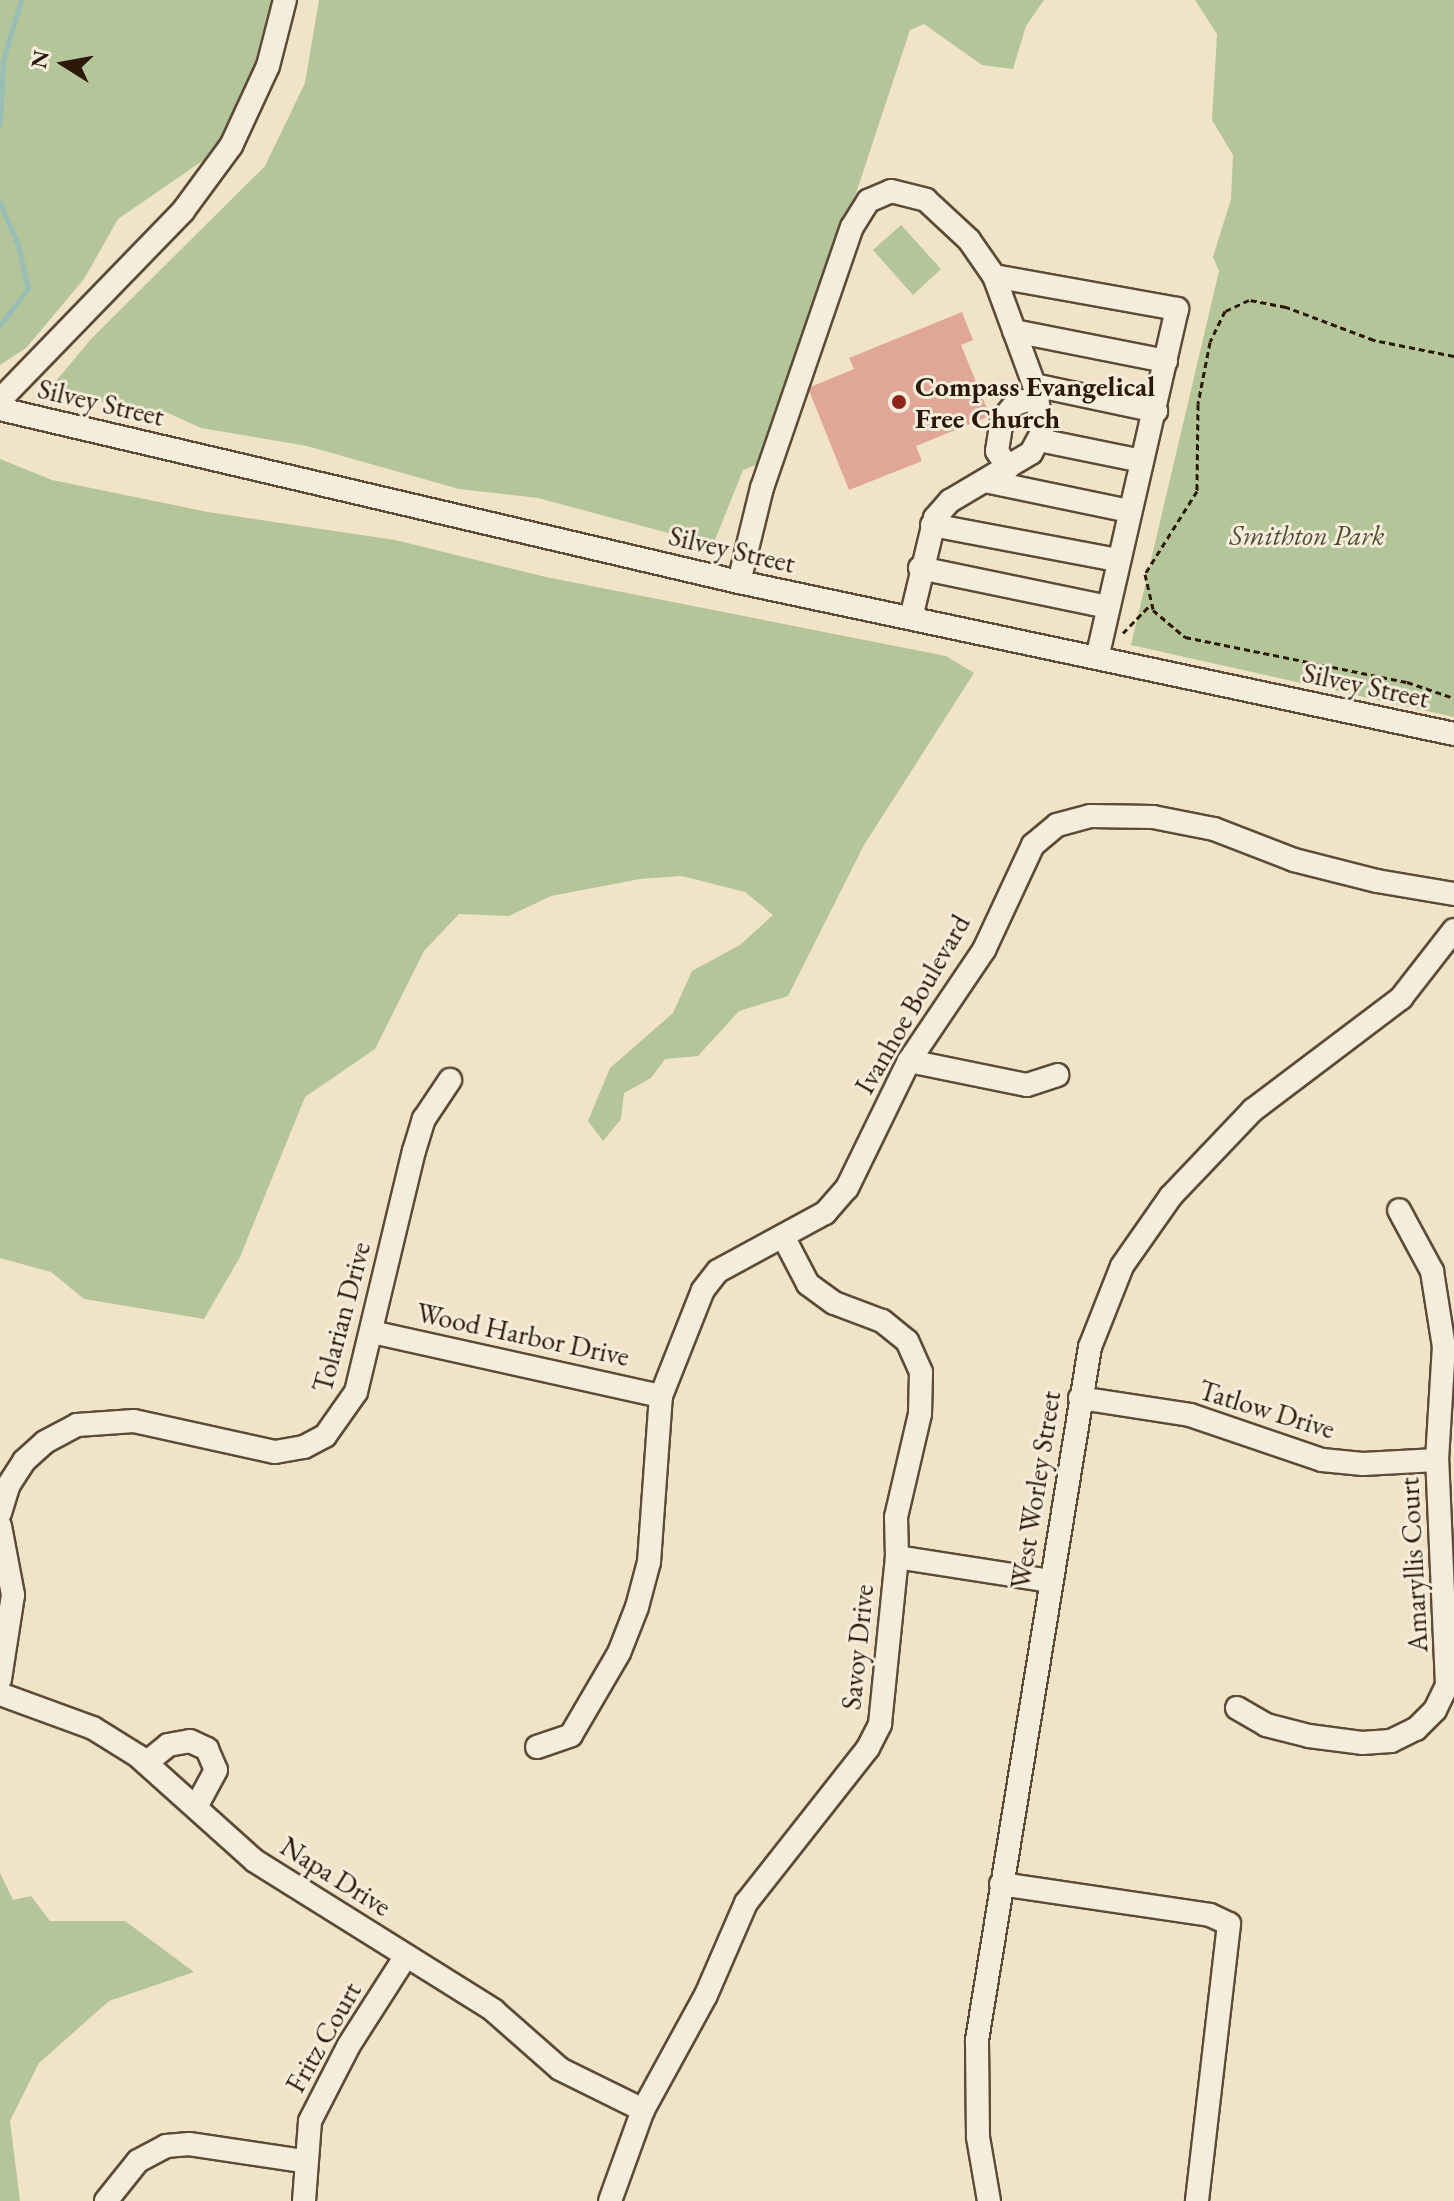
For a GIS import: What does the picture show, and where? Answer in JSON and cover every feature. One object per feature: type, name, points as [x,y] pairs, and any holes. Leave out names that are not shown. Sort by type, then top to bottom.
[{"type":"street","points":[[0,400],[183,211],[231,146],[268,66],[285,0]]},
{"type":"street","points":[[739,582],[762,488],[852,227],[868,201],[901,191],[926,200],[969,240],[994,276],[1036,391],[1043,420],[1039,440],[1031,453],[950,501],[932,525],[911,618]]},
{"type":"street","points":[[994,276],[1177,309],[1156,411],[1128,511],[1108,607],[1107,660]]},
{"type":"street","points":[[1014,331],[1166,361]]},
{"type":"street","points":[[1008,468],[997,451],[1002,420],[1015,404],[1036,391],[1156,411]]},
{"type":"street","name":"Silvey Street","points":[[0,409],[739,582],[1454,734]]},
{"type":"street","points":[[1039,440],[1142,461]]},
{"type":"street","points":[[985,481],[1128,511]]},
{"type":"street","points":[[932,525],[1118,560]]},
{"type":"street","points":[[920,568],[1108,607]]},
{"type":"street","name":"Ivanhoe Boulevard","points":[[537,1747],[571,1735],[619,1653],[637,1607],[650,1549],[661,1396],[703,1290],[718,1271],[784,1238],[825,1213],[847,1188],[909,1061],[984,950],[1033,845],[1057,825],[1090,816],[1153,817],[1214,829],[1294,860],[1377,881],[1454,894]]},
{"type":"street","name":"West Worley Street","points":[[989,2201],[978,2137],[977,2040],[1090,1347],[1122,1266],[1171,1196],[1253,1110],[1401,998],[1454,930]]},
{"type":"street","points":[[909,1061],[1027,1085],[1057,1075]]},
{"type":"street","name":"Tolarian Drive","points":[[0,1513],[8,1486],[24,1461],[45,1442],[77,1425],[134,1421],[275,1452],[304,1447],[325,1436],[344,1415],[356,1392],[420,1130],[450,1080]]},
{"type":"street","name":"Amaryllis Court","points":[[1237,1708],[1266,1725],[1362,1743],[1391,1741],[1416,1729],[1435,1710],[1447,1685],[1449,1654],[1437,1460],[1444,1347],[1439,1302],[1419,1241],[1399,1210]]},
{"type":"street","name":"Savoy Drive","points":[[610,2201],[643,2110],[706,1995],[746,1903],[868,1748],[880,1724],[897,1557],[896,1517],[920,1414],[921,1372],[907,1341],[882,1321],[834,1303],[808,1284],[784,1238]]},
{"type":"street","name":"Wood Harbor Drive","points":[[372,1332],[661,1396]]},
{"type":"street","name":"Tatlow Drive","points":[[1080,1398],[1190,1415],[1322,1460],[1363,1464],[1437,1460]]},
{"type":"street","points":[[0,1526],[13,1595],[0,1679]]},
{"type":"street","points":[[897,1557],[1050,1581]]},
{"type":"street","name":"Napa Drive","points":[[0,1694],[93,1728],[146,1763],[255,1861],[493,2010],[560,2069],[643,2110]]},
{"type":"street","points":[[146,1763],[168,1745],[190,1741],[207,1749],[216,1770],[196,1807]]},
{"type":"street","points":[[1001,1884],[1210,1915],[1229,1924],[1197,2201]]},
{"type":"street","name":"Fritz Court","points":[[304,2201],[303,2161],[323,2091],[406,1956]]},
{"type":"street","points":[[106,2201],[138,2161],[166,2146],[189,2144],[303,2161]]},
{"type":"path","points":[[1454,356],[1374,340],[1286,307],[1249,300],[1225,311],[1210,342],[1198,404],[1197,491],[1189,510],[1148,563],[1146,592],[1166,625],[1200,642],[1407,682],[1454,698]]},
{"type":"path","points":[[1107,660],[1119,649],[1113,635],[1124,633],[1151,604]]},
{"type":"green space","points":[[0,0],[274,0],[245,107],[211,155],[118,219],[84,279],[26,348],[0,365]]},
{"type":"green space","points":[[319,0],[1044,0],[1026,26],[1013,69],[982,65],[924,24],[910,30],[829,275],[826,340],[794,384],[772,459],[743,470],[713,545],[538,498],[459,489],[307,446],[201,428],[166,412],[46,393],[91,339],[265,166],[305,83]]},
{"type":"green space","name":"Smithton Park","points":[[1195,0],[1454,0],[1454,717],[1131,645],[1219,271],[1213,257],[1231,199],[1233,155],[1212,120],[1217,34]]},
{"type":"green space","points":[[901,225],[941,269],[913,295],[873,250]]},
{"type":"green space","points":[[0,459],[52,480],[208,512],[395,540],[546,577],[946,656],[974,673],[864,845],[788,996],[739,1011],[698,1056],[665,1059],[651,1078],[624,1093],[621,1119],[603,1141],[588,1121],[610,1068],[673,1013],[692,971],[740,945],[773,915],[745,892],[682,876],[640,879],[551,896],[509,916],[459,914],[424,951],[375,1049],[305,1097],[240,1257],[204,1319],[84,1299],[51,1272],[0,1258]]},
{"type":"green space","points":[[0,1873],[13,1900],[31,1896],[50,1921],[125,1921],[194,1972],[109,2001],[39,2063],[10,2121],[20,2201],[0,2201]]},
{"type":"building","name":"Compass Evangelical Free Church","points":[[962,312],[973,340],[961,345],[990,416],[916,446],[922,461],[849,490],[808,388],[854,369],[849,358]]},
{"type":"waterway","points":[[0,124],[3,60],[21,0]]},
{"type":"waterway","points":[[0,203],[18,245],[28,288],[0,325]]},
{"type":"place","name":"Compass Evangelical Free Church","points":[[899,402]]}]
